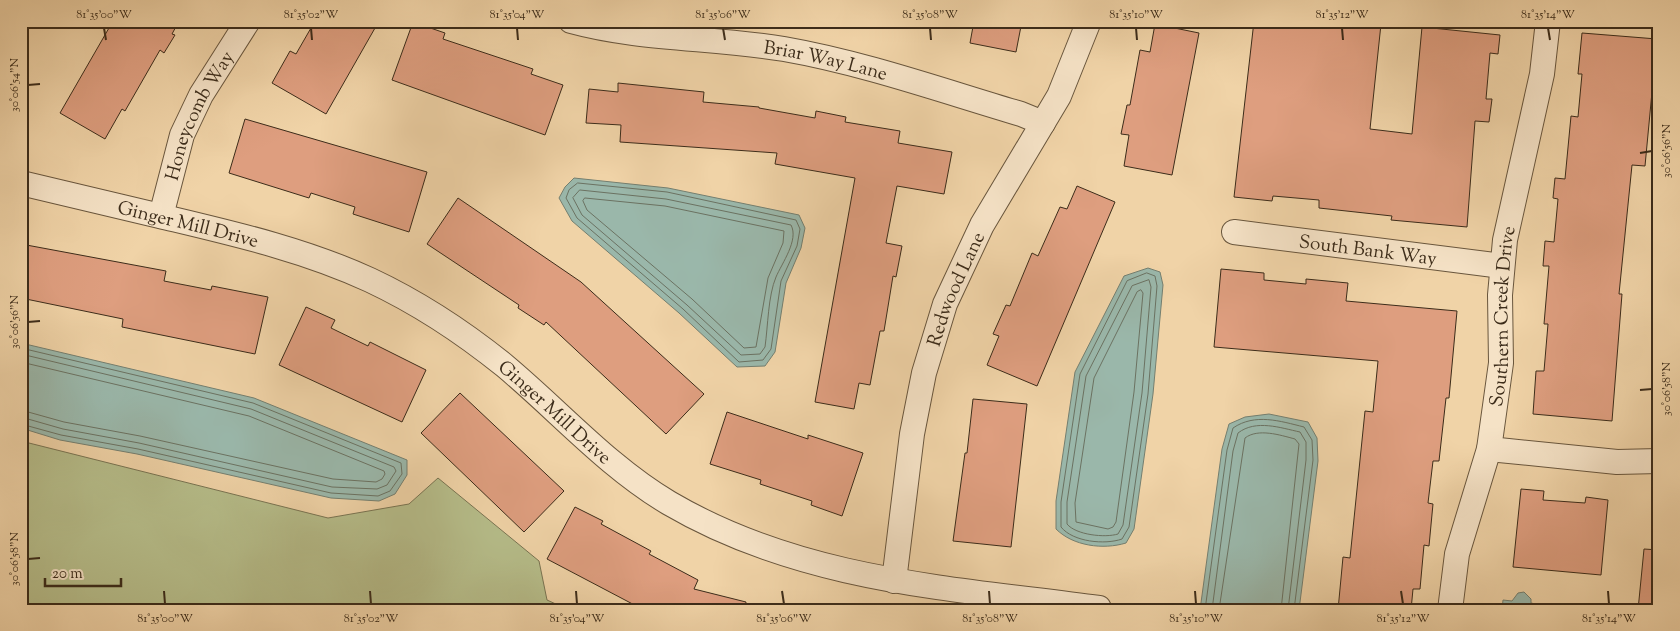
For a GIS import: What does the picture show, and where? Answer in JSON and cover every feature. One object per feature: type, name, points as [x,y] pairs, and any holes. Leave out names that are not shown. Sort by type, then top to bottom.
[{"type":"street","name":"Honeycomb Way","points":[[161,216],[182,135],[201,95],[248,21]]},
{"type":"street","name":"Briar Way Lane","points":[[571,21],[600,29],[723,40],[785,49],[858,66],[1021,114],[1043,123]]},
{"type":"street","name":"Redwood Lane","points":[[894,581],[912,434],[924,373],[945,304],[982,225],[1059,96],[1089,21]]},
{"type":"street","name":"Southern Creek Drive","points":[[1450,610],[1457,554],[1490,449],[1501,364],[1500,295],[1505,240],[1542,74],[1548,21]]},
{"type":"street","name":"Ginger Mill Drive","points":[[21,183],[296,250],[370,280],[440,316],[506,367],[594,448],[668,502],[742,540],[816,565],[894,581],[1099,608]]},
{"type":"street","name":"South Bank Way","points":[[1234,232],[1502,266]]},
{"type":"street","points":[[1490,449],[1617,462],[1659,461]]},
{"type":"green space","points":[[21,441],[328,518],[409,504],[438,478],[539,561],[547,600],[569,610],[21,610]]},
{"type":"water","points":[[574,178],[668,188],[799,215],[805,228],[801,248],[786,283],[775,352],[765,366],[737,367],[679,313],[572,221],[559,198],[565,187]]},
{"type":"water","points":[[1148,268],[1160,272],[1163,285],[1153,394],[1134,529],[1126,543],[1098,546],[1080,543],[1063,535],[1056,529],[1056,501],[1075,372],[1124,276]]},
{"type":"water","points":[[21,343],[254,398],[407,460],[407,475],[395,494],[379,501],[331,498],[137,454],[60,440],[21,428]]},
{"type":"water","points":[[1269,414],[1308,422],[1317,438],[1318,461],[1299,610],[1200,610],[1222,449],[1229,424],[1245,417]]},
{"type":"water","points":[[1524,592],[1531,599],[1531,603],[1540,605],[1539,610],[1502,610],[1503,600],[1512,601],[1518,593]]},
{"type":"building","points":[[113,21],[179,21],[172,34],[175,35],[164,53],[160,50],[125,111],[122,109],[105,139],[60,113]]},
{"type":"building","points":[[315,21],[379,21],[326,114],[272,83],[290,51],[296,54]]},
{"type":"building","points":[[974,21],[1022,21],[1016,52],[970,43]]},
{"type":"building","points":[[1254,21],[1339,23],[1339,21],[1357,21],[1381,24],[1370,129],[1412,134],[1422,27],[1500,35],[1498,54],[1490,53],[1486,99],[1492,99],[1489,122],[1475,121],[1467,227],[1391,220],[1392,216],[1319,208],[1319,200],[1273,196],[1272,201],[1234,197]]},
{"type":"building","points":[[413,22],[445,33],[443,39],[533,69],[531,74],[563,85],[545,135],[392,80]]},
{"type":"building","points":[[1155,24],[1199,33],[1172,175],[1124,166],[1129,135],[1121,134],[1127,105],[1130,105],[1140,50],[1150,52]]},
{"type":"building","points":[[1582,33],[1657,39],[1645,166],[1632,165],[1619,294],[1622,294],[1612,421],[1533,414],[1536,371],[1544,371],[1548,324],[1544,324],[1549,266],[1543,266],[1545,241],[1554,242],[1558,199],[1553,198],[1555,178],[1565,179],[1571,116],[1578,117],[1582,74],[1578,74]]},
{"type":"building","points":[[618,83],[704,92],[703,102],[759,107],[815,118],[816,111],[846,117],[845,122],[900,131],[898,143],[952,152],[944,194],[897,186],[886,243],[902,246],[896,277],[893,276],[884,331],[880,331],[870,385],[859,383],[854,409],[815,402],[855,178],[775,164],[777,153],[620,142],[621,125],[586,123],[589,89],[618,92]]},
{"type":"building","points":[[245,119],[427,172],[409,232],[353,214],[355,207],[311,193],[309,198],[229,173]]},
{"type":"building","points":[[1077,186],[1115,202],[1037,386],[987,365],[999,336],[993,334],[1006,305],[1010,306],[1032,253],[1038,256],[1060,207],[1067,209]]},
{"type":"building","points":[[458,198],[581,282],[704,394],[666,434],[546,322],[544,325],[518,308],[519,305],[427,244]]},
{"type":"building","points":[[21,244],[166,271],[164,281],[211,290],[212,286],[268,297],[255,354],[122,327],[123,319],[21,298]]},
{"type":"building","points":[[1221,269],[1264,273],[1264,280],[1306,284],[1306,279],[1348,283],[1346,301],[1457,311],[1449,398],[1446,398],[1439,461],[1433,461],[1428,503],[1433,504],[1429,546],[1424,545],[1420,589],[1413,589],[1411,610],[1338,610],[1343,557],[1350,558],[1365,411],[1373,412],[1378,361],[1214,347]]},
{"type":"building","points":[[306,307],[335,320],[331,328],[368,346],[370,342],[426,370],[402,422],[279,365]]},
{"type":"building","points":[[460,393],[564,491],[524,532],[421,433]]},
{"type":"building","points":[[973,399],[1027,404],[1011,547],[953,541],[965,453],[967,453]]},
{"type":"building","points":[[727,412],[808,439],[808,435],[863,453],[842,516],[811,505],[812,501],[760,484],[761,480],[710,464]]},
{"type":"building","points":[[1521,489],[1544,491],[1543,500],[1585,503],[1586,497],[1608,500],[1601,575],[1513,567]]},
{"type":"building","points":[[575,507],[603,521],[601,524],[651,551],[649,554],[698,580],[694,589],[746,602],[745,610],[644,610],[547,559]]},
{"type":"building","points":[[1644,549],[1659,550],[1659,610],[1638,610]]}]
